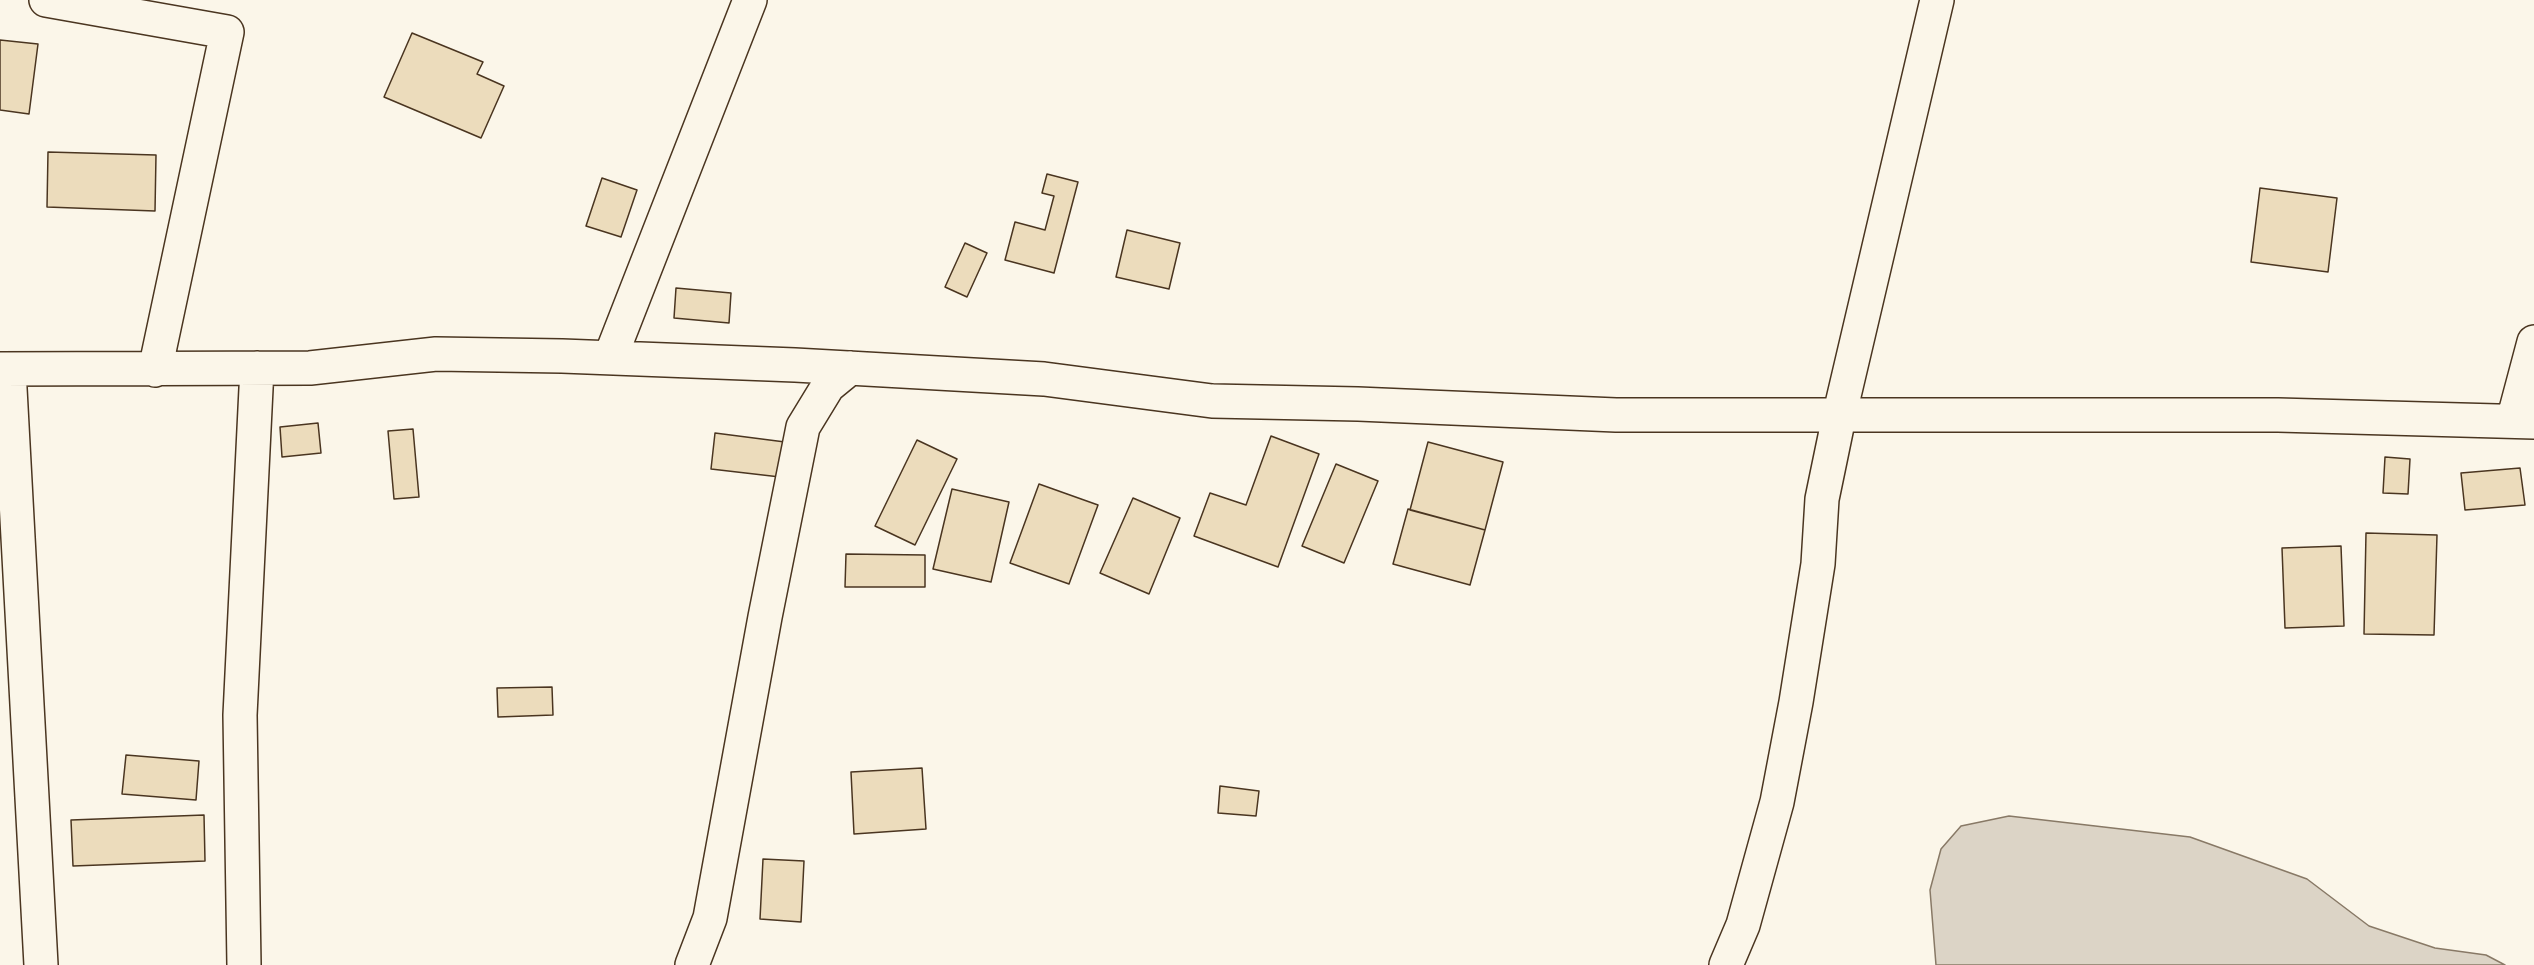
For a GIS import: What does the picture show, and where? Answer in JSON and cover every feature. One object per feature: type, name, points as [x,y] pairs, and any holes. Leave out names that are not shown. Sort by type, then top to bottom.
[{"type":"street","points":[[46,0],[227,33],[155,369]]},
{"type":"street","points":[[610,357],[750,0]]},
{"type":"street","points":[[1726,965],[1743,926],[1777,802],[1818,564],[1822,500],[1839,417],[1937,0]]},
{"type":"street","points":[[41,965],[5,370],[310,368],[436,354],[610,357],[1044,379],[1212,401],[1358,404],[1616,416],[2266,415],[2523,422],[2534,342]]},
{"type":"street","points":[[244,965],[240,715],[257,368]]},
{"type":"street","points":[[692,965],[710,918],[765,617],[803,427],[828,386],[850,368]]},
{"type":"shaded area","points":[[2009,816],[2190,837],[2307,879],[2369,926],[2435,948],[2486,955],[2505,965],[1936,965],[1930,890],[1941,849],[1961,826]]},
{"type":"building","points":[[412,33],[483,62],[477,74],[504,86],[481,138],[384,97]]},
{"type":"building","points":[[0,40],[38,44],[29,114],[0,110]]},
{"type":"building","points":[[48,152],[156,155],[155,211],[47,207]]},
{"type":"building","points":[[1047,174],[1078,182],[1054,273],[1005,260],[1015,222],[1045,230],[1054,196],[1042,193]]},
{"type":"building","points":[[602,178],[637,190],[621,237],[586,226]]},
{"type":"building","points":[[2260,188],[2337,198],[2328,272],[2251,262]]},
{"type":"building","points":[[1127,230],[1180,243],[1169,289],[1116,277]]},
{"type":"building","points":[[965,243],[987,253],[967,297],[945,287]]},
{"type":"building","points":[[676,288],[731,293],[729,323],[674,318]]},
{"type":"building","points":[[318,423],[321,453],[282,457],[280,427]]},
{"type":"building","points":[[413,429],[419,497],[394,499],[388,431]]},
{"type":"building","points":[[715,433],[785,442],[780,477],[711,469]]},
{"type":"building","points":[[1271,436],[1319,454],[1278,567],[1194,536],[1210,493],[1246,505]]},
{"type":"building","points":[[917,440],[957,459],[915,545],[875,526]]},
{"type":"building","points":[[1428,442],[1503,462],[1485,530],[1410,510]]},
{"type":"building","points":[[2385,457],[2410,459],[2408,494],[2383,493]]},
{"type":"building","points":[[1336,464],[1378,481],[1344,563],[1302,546]]},
{"type":"building","points":[[2520,468],[2525,505],[2465,510],[2461,473]]},
{"type":"building","points":[[1039,484],[1098,505],[1069,584],[1010,563]]},
{"type":"building","points":[[952,489],[1009,502],[991,582],[933,569]]},
{"type":"building","points":[[1133,498],[1180,518],[1149,594],[1100,573]]},
{"type":"building","points":[[1408,509],[1485,530],[1470,585],[1393,564]]},
{"type":"building","points":[[2366,533],[2437,535],[2434,635],[2364,634]]},
{"type":"building","points":[[2341,546],[2344,626],[2285,628],[2282,548]]},
{"type":"building","points":[[846,554],[925,555],[925,587],[845,587]]},
{"type":"building","points":[[552,687],[553,715],[498,717],[497,688]]},
{"type":"building","points":[[126,755],[199,761],[196,800],[122,794]]},
{"type":"building","points":[[922,768],[926,829],[854,834],[851,772]]},
{"type":"building","points":[[1220,786],[1259,791],[1256,816],[1218,813]]},
{"type":"building","points":[[204,815],[205,861],[73,866],[71,820]]},
{"type":"building","points":[[763,859],[804,861],[801,922],[760,919]]}]
